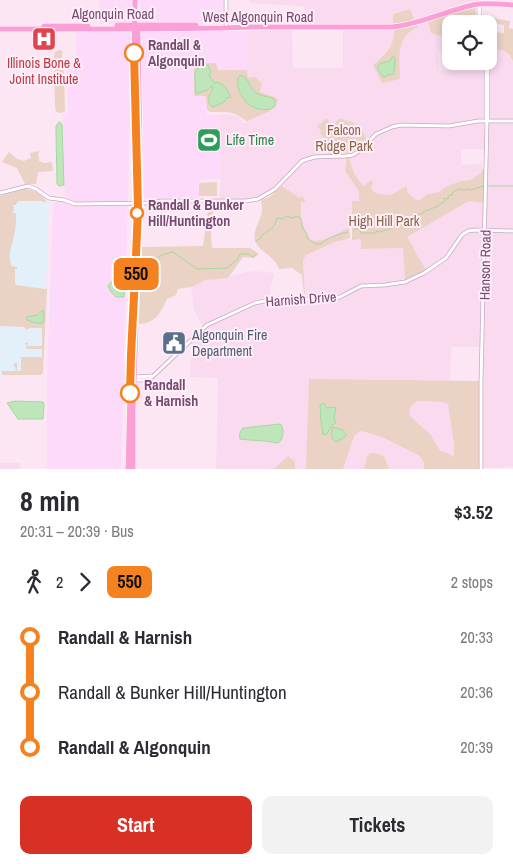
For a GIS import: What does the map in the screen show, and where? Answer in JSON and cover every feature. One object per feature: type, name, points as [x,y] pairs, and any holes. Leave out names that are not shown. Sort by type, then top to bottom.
[{"type":"main road","points":[[133,469],[133,378],[139,203],[134,64],[136,0]]},
{"type":"main road","points":[[479,2],[480,15]]},
{"type":"main road","name":"West Algonquin Road","points":[[136,28],[392,27],[479,2],[513,5]]},
{"type":"main road","points":[[172,27],[192,25],[226,27]]},
{"type":"main road","name":"Algonquin Road","points":[[0,27],[172,27]]},
{"type":"main road","name":"Hanson Road","points":[[486,70],[487,121]]},
{"type":"main road","points":[[128,469],[133,378]]},
{"type":"street","points":[[226,0],[226,27]]},
{"type":"street","points":[[0,193],[28,186],[49,198],[75,204],[246,201],[258,199],[276,189],[302,161],[314,157],[353,155],[361,150],[376,134],[392,127],[401,125],[449,126],[475,121],[513,121]]},
{"type":"street","name":"Hanson Road","points":[[481,469],[487,121]]},
{"type":"street","name":"Harnish Drive","points":[[133,378],[152,376],[207,325],[255,303],[334,298],[340,297],[361,286],[404,282],[424,273],[446,258],[459,238],[466,233],[473,230],[513,231]]},
{"type":"shaded area","points":[[99,0],[133,0],[134,24],[100,24]]},
{"type":"shaded area","points":[[140,0],[225,0],[224,24],[141,24]]},
{"type":"shaded area","points":[[250,0],[480,0],[414,20],[410,9],[393,13],[393,25],[304,25],[304,6],[250,3]]},
{"type":"shaded area","points":[[428,21],[442,27],[442,51],[438,51],[439,70],[484,71],[484,149],[461,149],[461,165],[482,164],[482,172],[471,180],[461,181],[445,187],[439,192],[428,194],[420,200],[416,200],[398,191],[389,195],[377,194],[372,191],[371,181],[364,186],[358,180],[351,167],[348,154],[357,150],[367,140],[360,126],[340,118],[335,123],[330,123],[327,118],[317,126],[328,145],[328,154],[345,154],[345,171],[359,191],[359,201],[352,201],[352,227],[339,234],[315,242],[311,240],[304,228],[301,202],[305,202],[302,197],[300,198],[280,184],[261,196],[244,200],[219,200],[221,179],[219,115],[237,116],[245,124],[256,116],[272,110],[277,100],[260,92],[262,84],[256,77],[248,79],[247,31],[292,30],[293,68],[343,68],[343,30],[394,29],[393,43],[373,65],[391,80],[400,78],[400,46],[404,37],[417,25]]},
{"type":"shaded area","points":[[142,31],[247,31],[247,70],[218,70],[206,96],[207,115],[219,115],[221,179],[199,181],[199,198],[144,199]]},
{"type":"shaded area","points":[[76,32],[130,32],[131,112],[121,469],[47,469],[47,373],[53,205],[54,203],[65,201],[63,115],[68,115],[67,70],[73,69],[76,66]]},
{"type":"shaded area","points":[[497,50],[503,50],[513,61],[513,119],[489,119],[490,70],[497,70]]},
{"type":"shaded area","points":[[393,56],[395,58],[394,74],[388,74],[386,77],[383,77],[378,69],[378,65],[390,61]]},
{"type":"shaded area","points":[[208,65],[211,72],[209,75],[212,80],[223,85],[231,97],[213,107],[208,100],[213,88],[212,86],[196,94],[195,79],[197,69],[200,66]]},
{"type":"shaded area","points":[[241,75],[246,78],[256,93],[273,98],[275,106],[271,109],[261,109],[253,107],[248,103],[240,94],[238,86],[238,78]]},
{"type":"shaded area","points":[[59,122],[62,124],[64,185],[59,186],[57,184],[56,126]]},
{"type":"shaded area","points":[[489,122],[513,122],[513,467],[482,468],[487,124]]},
{"type":"shaded area","points":[[29,189],[49,202],[43,373],[41,375],[0,375],[0,196]]},
{"type":"shaded area","points":[[469,201],[484,203],[480,347],[451,347],[450,381],[309,379],[306,469],[216,469],[218,378],[190,377],[192,340],[208,326],[261,302],[306,300],[303,260],[306,255],[343,239],[361,239],[362,249],[403,248],[405,279],[407,237]]},
{"type":"shaded area","points":[[253,271],[275,273],[270,288],[270,298],[255,300],[202,325],[194,310],[191,287],[205,280],[227,278]]},
{"type":"shaded area","points":[[114,278],[124,279],[124,297],[116,297],[111,292],[108,286]]},
{"type":"shaded area","points":[[43,310],[43,323],[27,320],[27,317],[37,315]]},
{"type":"shaded area","points":[[15,401],[43,402],[43,419],[18,419],[7,403]]},
{"type":"shaded area","points":[[418,401],[448,404],[454,457],[440,451],[431,435],[410,416],[409,412],[412,405]]},
{"type":"shaded area","points":[[324,403],[327,408],[336,408],[334,419],[336,423],[332,425],[325,435],[323,434],[320,405]]},
{"type":"shaded area","points":[[280,424],[283,433],[278,443],[240,439],[240,433],[243,428]]},
{"type":"shaded area","points":[[333,427],[343,430],[346,434],[345,437],[336,442],[334,441],[332,435]]},
{"type":"shaded area","points":[[360,431],[384,438],[420,456],[424,463],[424,469],[389,469],[384,456],[371,453],[364,469],[343,469],[354,436]]},
{"type":"shaded area","points":[[0,463],[21,463],[20,469],[0,469]]},
{"type":"green space","points":[[475,8],[476,15],[447,15]]},
{"type":"green space","points":[[410,9],[414,20],[393,23],[393,14]]},
{"type":"green space","points":[[442,16],[442,36],[431,33],[428,21]]},
{"type":"green space","points":[[497,19],[510,21],[509,28],[513,29],[513,61],[503,50],[497,50],[497,32],[504,33],[504,25],[497,24]]},
{"type":"green space","points":[[417,25],[418,27],[405,36],[402,42],[400,49],[400,79],[382,83],[373,65],[389,49],[393,40],[394,29]]},
{"type":"green space","points":[[62,51],[64,72],[65,111],[61,113],[56,112],[55,107],[54,58],[55,52]]},
{"type":"green space","points":[[199,63],[216,63],[218,70],[247,70],[248,78],[256,77],[262,84],[260,92],[278,99],[276,104],[270,111],[247,122],[234,114],[210,112],[207,110],[206,96],[194,96],[194,68]]},
{"type":"green space","name":"Falcon Ridge Park","points":[[327,118],[330,123],[335,123],[340,118],[358,125],[368,140],[359,148],[350,152],[328,154],[328,144],[317,126]]},
{"type":"green space","points":[[39,151],[39,161],[44,163],[52,162],[53,171],[38,172],[36,184],[25,184],[17,168],[2,162],[9,152],[17,159],[24,161],[31,158],[30,153]]},
{"type":"green space","name":"High Hill Park","points":[[346,158],[349,158],[354,173],[364,186],[371,180],[373,182],[371,187],[375,193],[388,195],[407,187],[407,192],[416,200],[420,200],[428,194],[439,192],[445,187],[461,181],[471,180],[484,169],[484,203],[469,201],[407,237],[426,270],[405,280],[403,248],[361,249],[361,239],[352,240],[352,201],[359,201],[359,191],[345,171]]},
{"type":"green space","points":[[217,182],[217,196],[199,196],[199,183]]},
{"type":"green space","points":[[282,186],[300,198],[302,196],[306,202],[301,202],[302,217],[304,227],[311,240],[325,239],[349,228],[350,238],[335,242],[306,255],[303,260],[305,294],[302,275],[292,268],[279,269],[274,260],[258,246],[255,239],[255,231],[262,212],[261,200],[269,197]]},
{"type":"green space","points":[[24,189],[30,190],[46,200],[45,203],[42,201],[20,201],[13,205],[13,213],[16,213],[16,224],[10,262],[12,266],[17,267],[15,269],[16,285],[47,288],[43,373],[41,375],[4,375],[2,371],[15,371],[14,363],[17,363],[17,371],[21,371],[20,357],[42,357],[42,349],[26,349],[27,345],[25,343],[28,343],[28,346],[42,346],[42,328],[26,329],[24,327],[0,326],[0,196]]},
{"type":"green space","points":[[209,204],[227,204],[213,211],[212,248],[250,248],[259,254],[254,258],[243,257],[228,278],[205,280],[191,287],[178,289],[176,295],[167,299],[157,316],[150,322],[139,324],[142,247],[203,246]]},
{"type":"green space","points":[[309,379],[480,381],[479,469],[424,469],[424,463],[420,456],[384,438],[360,431],[354,436],[343,469],[306,469]],"holes":[[[418,401],[448,404],[454,457],[440,451],[431,435],[410,416],[411,407]]]},
{"type":"green space","points":[[371,453],[384,456],[389,469],[364,469],[367,457]]},
{"type":"green space","points":[[288,456],[295,462],[295,469],[274,469]]},
{"type":"waterway","points":[[354,230],[357,228],[361,233],[376,233],[376,231],[390,229],[396,224],[438,206],[445,201],[444,198],[448,199],[448,196],[459,189],[471,190],[483,186]]},
{"type":"waterway","points":[[489,186],[513,186]]},
{"type":"waterway","points":[[256,241],[275,224],[277,218],[283,219],[287,216],[292,218],[297,216],[300,218],[303,229],[307,233],[307,238],[315,244],[321,244],[330,238],[348,232]]},
{"type":"waterway","points":[[142,286],[144,264],[146,263],[148,266],[159,257],[169,253],[173,252],[197,269],[227,268],[237,260],[240,254],[249,254],[252,257],[256,254]]},
{"type":"bus line","name":"550","points":[[130,393],[138,208],[134,53]]},
{"type":"place","name":"Illinois Bone & Joint Institute","points":[[44,39]]},
{"type":"place","name":"Randall & Algonquin","points":[[134,53]]},
{"type":"place","name":"Life Time","points":[[209,140]]},
{"type":"place","name":"Randall & Bunker Hill/Huntington","points":[[137,213]]},
{"type":"place","name":"Algonquin Fire Department","points":[[174,343]]},
{"type":"place","name":"Randall & Harnish","points":[[130,393]]}]
